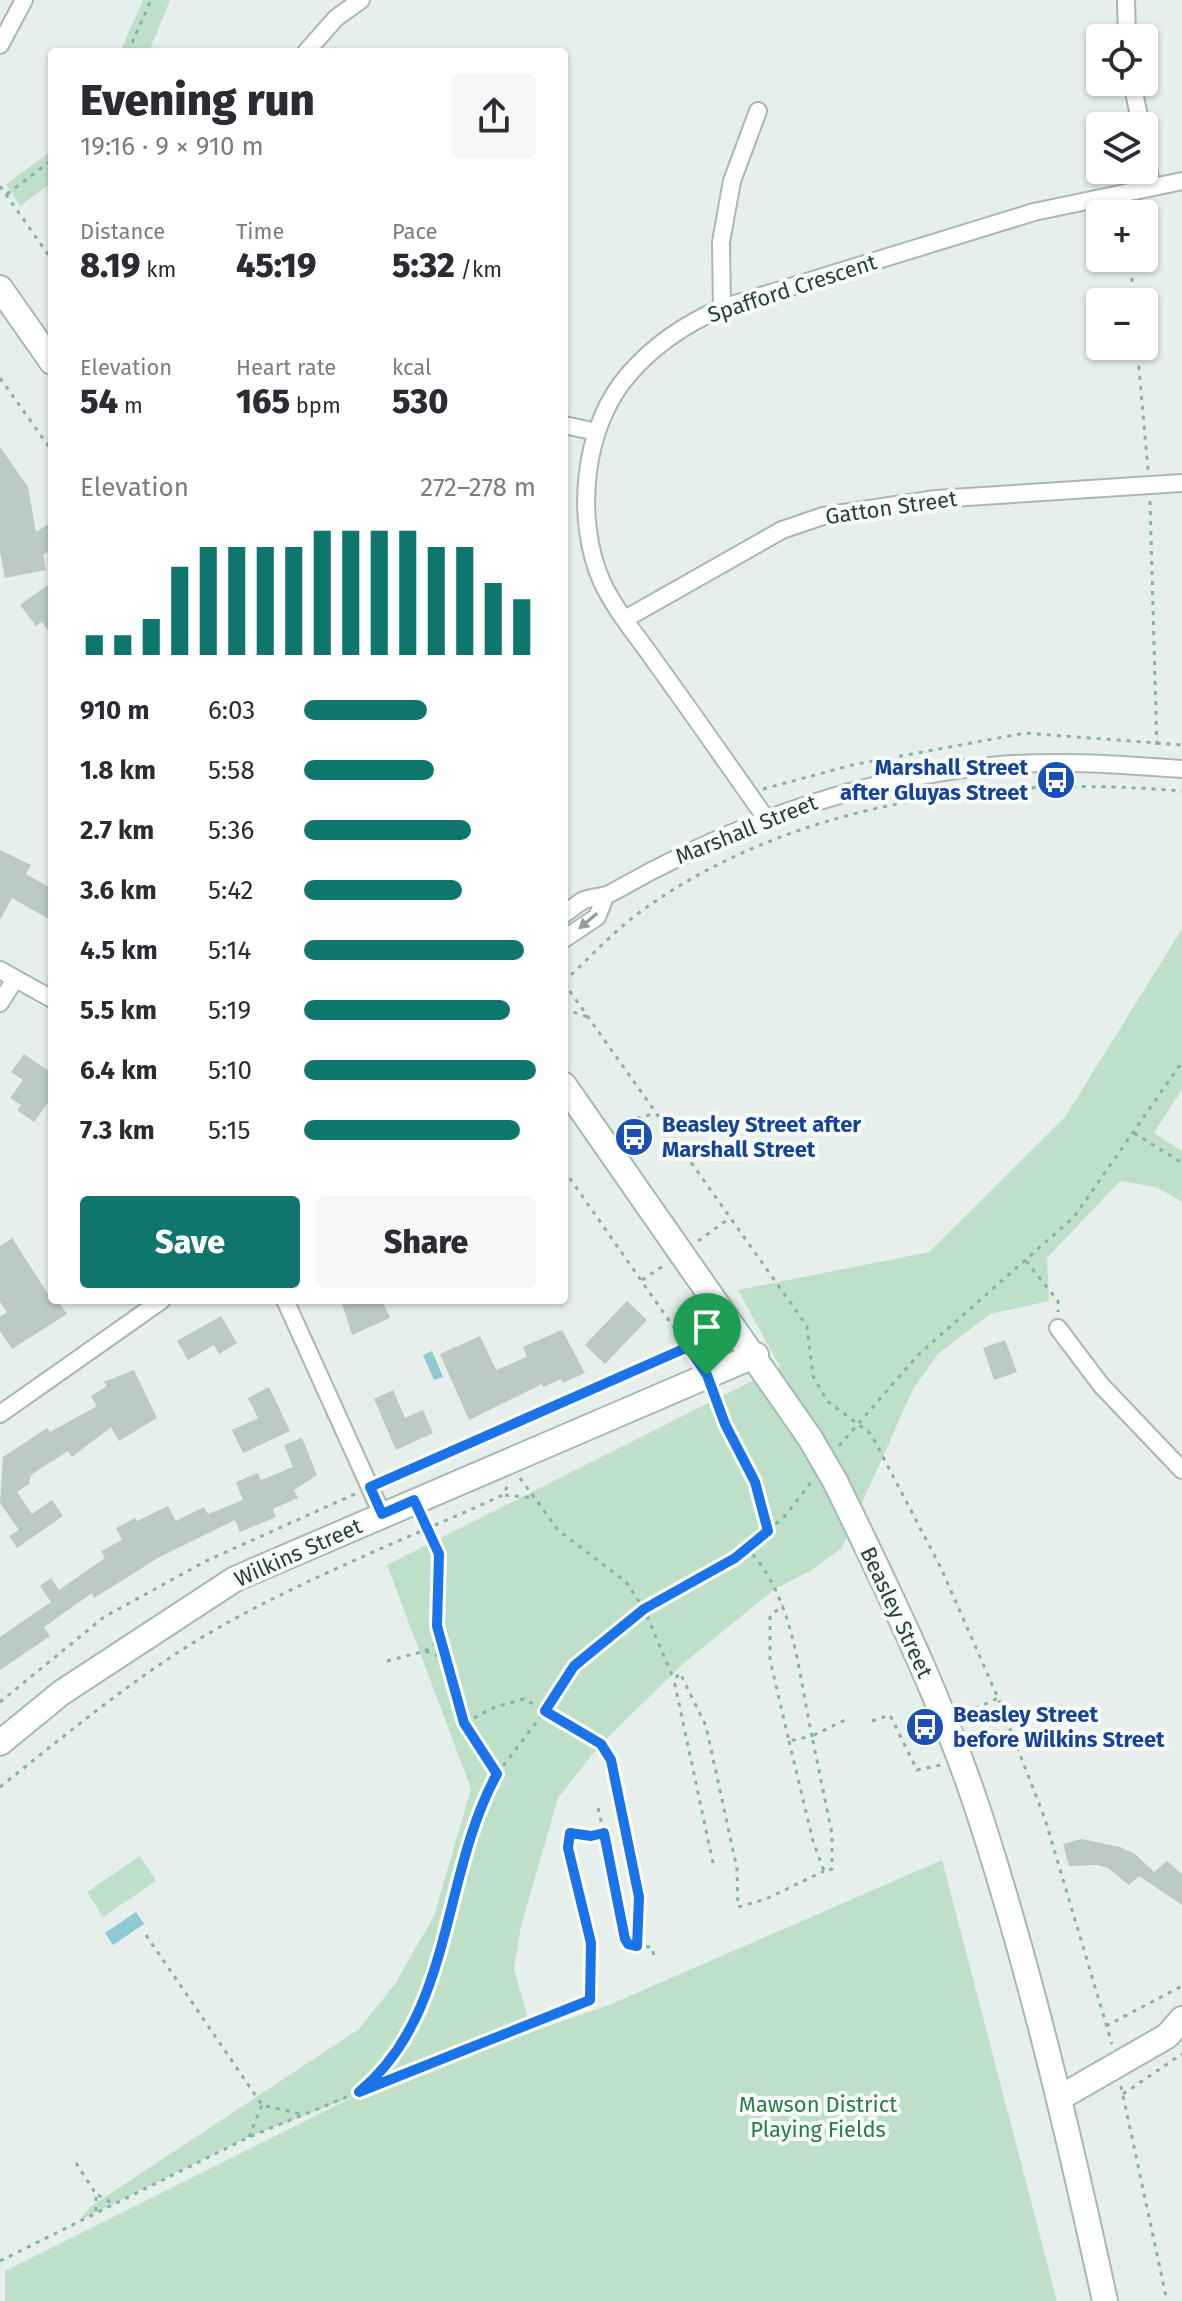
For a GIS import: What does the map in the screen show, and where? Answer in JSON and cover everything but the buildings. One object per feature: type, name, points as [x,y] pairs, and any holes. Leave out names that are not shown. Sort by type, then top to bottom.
[{"type":"main road","points":[[0,288],[48,356]]},
{"type":"main road","name":"Beasley Street","points":[[568,1091],[756,1355],[810,1438],[826,1478],[903,1619],[940,1706],[987,1836],[1059,2090],[1105,2301]]},
{"type":"main road","name":"Wilkins Street","points":[[0,1743],[61,1693],[235,1579],[756,1355]]},
{"type":"main road","points":[[1059,2090],[1167,2036],[1178,2021]]},
{"type":"street","points":[[0,45],[24,0]]},
{"type":"street","points":[[310,48],[336,18],[361,0]]},
{"type":"street","points":[[1126,0],[1127,24]]},
{"type":"street","points":[[722,308],[721,242],[732,181],[758,111]]},
{"type":"street","name":"Spafford Crescent","points":[[765,817],[625,619],[603,583],[593,555],[586,487],[597,432],[605,411],[627,375],[659,344],[694,320],[722,308],[1034,212],[1151,185],[1182,181]]},
{"type":"street","points":[[568,426],[597,432]]},
{"type":"street","name":"Gatton Street","points":[[625,619],[782,530],[823,516],[936,499],[1182,483]]},
{"type":"street","name":"Marshall Street","points":[[568,911],[585,900],[605,897],[683,852],[765,817],[844,791],[933,773],[1001,765],[1068,763],[1182,769]]},
{"type":"street","name":"Marshall Street","points":[[568,936],[597,917],[605,897]]},
{"type":"street","points":[[0,970],[48,997]]},
{"type":"street","points":[[0,1003],[15,979]]},
{"type":"street","points":[[0,1414],[156,1304]]},
{"type":"street","points":[[287,1304],[382,1514]]},
{"type":"street","points":[[1058,1328],[1101,1385],[1182,1470]]},
{"type":"path","points":[[130,48],[151,0]]},
{"type":"path","points":[[6,194],[48,163]]},
{"type":"path","points":[[0,186],[48,254]]},
{"type":"path","points":[[1138,360],[1149,485],[1159,789]]},
{"type":"path","points":[[0,378],[48,445]]},
{"type":"path","points":[[568,978],[640,912],[676,890],[773,841],[832,821],[893,805],[999,787],[1182,791]]},
{"type":"path","points":[[568,1010],[588,1017]]},
{"type":"path","points":[[833,1454],[918,1355],[1074,1217],[1182,1062]]},
{"type":"path","points":[[627,1121],[656,1113]]},
{"type":"path","points":[[1134,1133],[1182,1163]]},
{"type":"path","points":[[568,1176],[707,1375],[720,1413],[755,1482],[768,1531]]},
{"type":"path","points":[[1026,1261],[1058,1301],[1058,1328]]},
{"type":"path","points":[[0,1702],[104,1617],[206,1561],[688,1347]]},
{"type":"path","points":[[408,1470],[406,1483],[439,1554],[437,1626],[464,1723],[497,1774]]},
{"type":"path","points":[[503,1495],[511,1477],[518,1474],[558,1530],[626,1582],[644,1609],[674,1680],[713,1863]]},
{"type":"path","points":[[359,2092],[403,2045],[414,2025],[431,1976],[471,1829],[497,1774],[545,1711],[574,1666],[644,1609],[735,1558],[826,1478]]},
{"type":"path","points":[[0,1787],[108,1701],[182,1650],[250,1612],[503,1495],[533,1498]]},
{"type":"path","points":[[674,1680],[680,1673],[706,1726],[737,1869],[738,1907],[766,1899],[832,1869],[832,1834],[783,1605],[746,1546]]},
{"type":"path","points":[[783,1605],[770,1616],[770,1660],[813,1841],[824,1871]]},
{"type":"path","points":[[387,1661],[425,1651],[441,1639]]},
{"type":"path","points":[[425,1651],[446,1659]]},
{"type":"path","points":[[464,1723],[495,1707],[524,1699],[580,1729],[607,1753],[639,1897],[637,1946]]},
{"type":"path","points":[[789,1741],[812,1736],[845,1720]]},
{"type":"path","points":[[598,1808],[625,1939],[628,1944],[652,1947],[655,1961]]},
{"type":"path","points":[[0,2261],[249,2137],[590,2000],[591,1943],[568,1848],[570,1833],[591,1836],[624,1827]]},
{"type":"path","points":[[146,1935],[262,2105],[305,2115]]},
{"type":"path","points":[[1106,2026],[1182,1986]]},
{"type":"path","points":[[1123,2094],[1182,2054]]},
{"type":"path","points":[[249,2137],[262,2105]]},
{"type":"path","points":[[76,2163],[96,2194],[115,2205]]},
{"type":"path","points":[[96,2194],[96,2214]]},
{"type":"green space","points":[[143,0],[170,0],[151,48],[122,48]]},
{"type":"green space","points":[[48,154],[48,185],[20,206],[6,184]]},
{"type":"green space","name":"Mawson District Playing Fields","points":[[1182,929],[1182,1089],[1154,1133],[1182,1151],[1182,1202],[1156,1187],[1120,1181],[1047,1258],[1049,1301],[990,1314],[938,1354],[913,1389],[842,1548],[810,1571],[775,1589],[685,1662],[600,1745],[558,1798],[521,1926],[514,1969],[530,2026],[382,2084],[609,2005],[942,1860],[1057,2301],[5,2301],[5,2271],[357,2095],[248,2137],[79,2221],[90,2207],[359,2029],[395,1984],[434,1916],[471,1789],[387,1565],[780,1367],[738,1290],[929,1252],[1065,1117]]},
{"type":"green space","points":[[140,1856],[156,1881],[103,1917],[87,1892]]},
{"type":"water","points":[[432,1351],[443,1377],[434,1380],[423,1355]]},
{"type":"water","points":[[136,1912],[144,1924],[113,1945],[105,1933]]},
{"type":"place","name":"Marshall Street after Gluyas Street","points":[[1056,780]]},
{"type":"place","name":"Beasley Street after Marshall Street","points":[[634,1137]]},
{"type":"place","name":"Beasley Street before Wilkins Street","points":[[925,1727]]},
{"type":"route","points":[[688,1347],[707,1375],[710,1391],[755,1482],[768,1531],[735,1558],[644,1609],[574,1666],[545,1711],[601,1744],[611,1760],[639,1897],[637,1946],[628,1944],[625,1939],[604,1833],[591,1836],[570,1833],[568,1848],[591,1943],[590,2000],[534,2025],[359,2092],[403,2045],[414,2025],[431,1976],[475,1815],[497,1774],[464,1723],[437,1626],[439,1554],[433,1540],[414,1500],[382,1514],[370,1487],[688,1347]]}]
